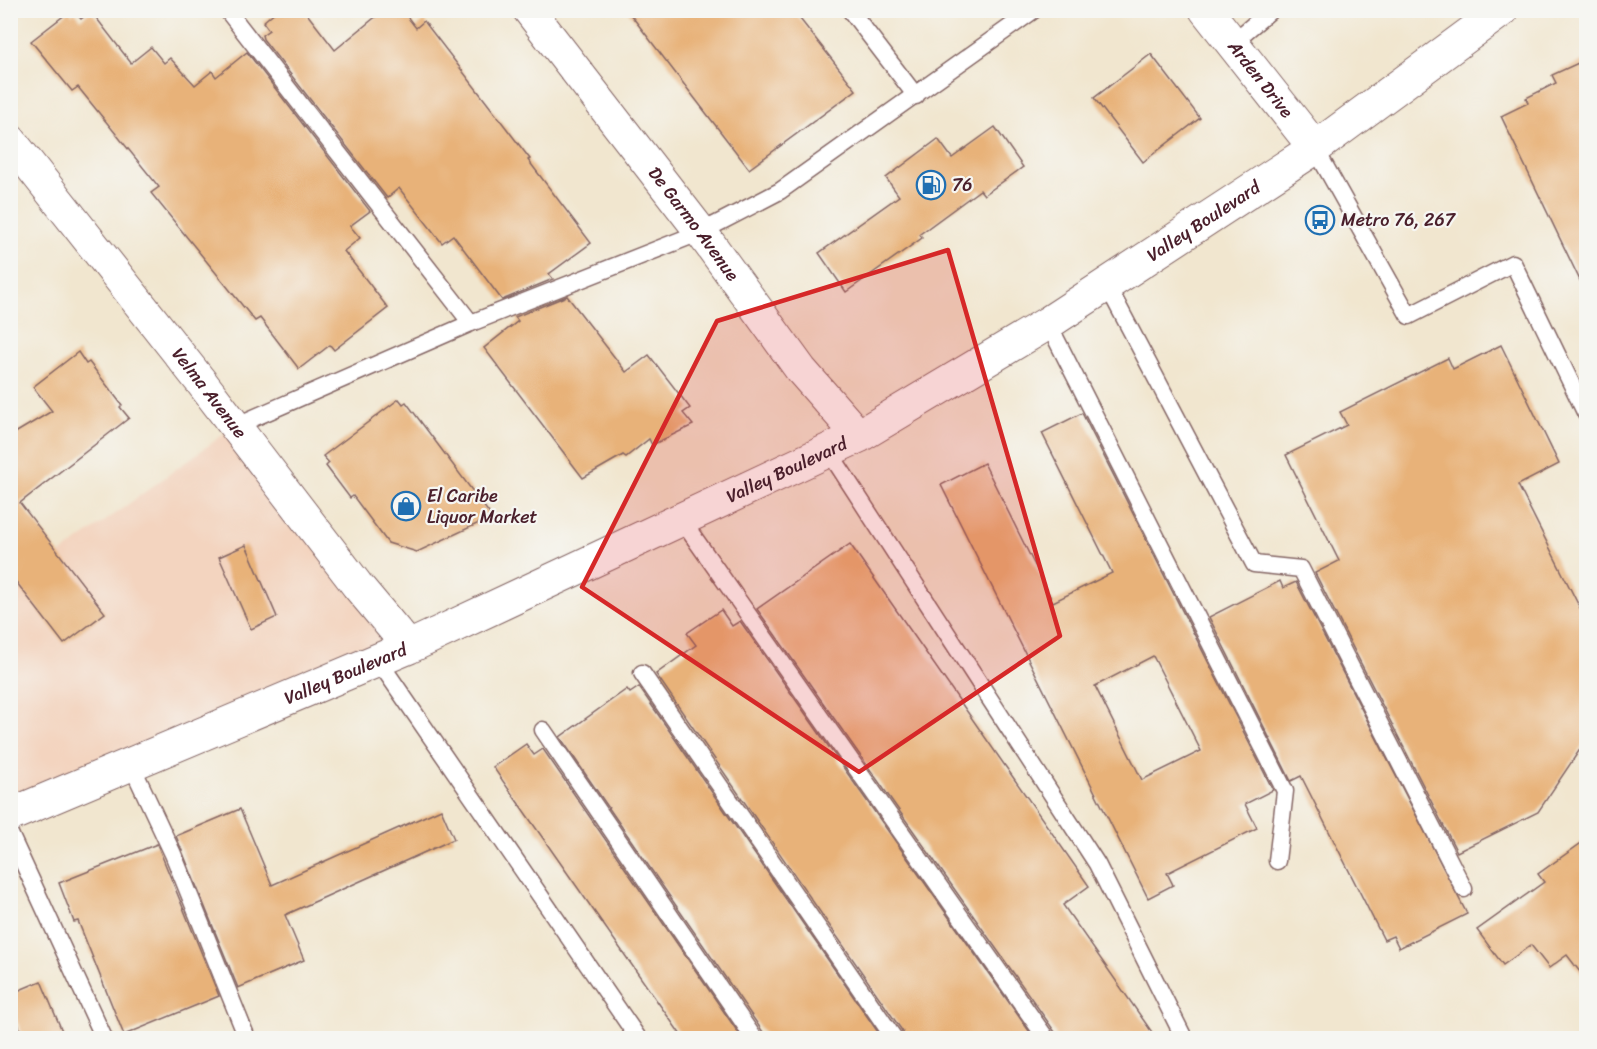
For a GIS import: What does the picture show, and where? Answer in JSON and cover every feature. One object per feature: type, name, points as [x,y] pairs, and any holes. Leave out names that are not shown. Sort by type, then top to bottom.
[{"type":"main road","name":"Arden Drive","points":[[1206,10],[1315,148]]},
{"type":"main road","name":"Valley Boulevard","points":[[10,815],[409,647],[859,436],[1048,323],[1315,148],[1502,10]]},
{"type":"street","name":"De Garmo Avenue","points":[[529,10],[701,232],[801,370],[859,436]]},
{"type":"street","name":"Velma Avenue","points":[[10,140],[357,585],[409,647]]},
{"type":"lane","points":[[227,10],[471,323]]},
{"type":"lane","points":[[850,10],[916,96]]},
{"type":"lane","points":[[235,426],[471,323],[701,232],[780,192],[1034,10]]},
{"type":"lane","points":[[1232,43],[1271,10]]},
{"type":"lane","points":[[1315,148],[1409,316],[1513,263],[1587,414]]},
{"type":"lane","points":[[1107,285],[1254,564],[1301,569],[1464,889]]},
{"type":"lane","points":[[1048,323],[1285,791],[1278,861]]},
{"type":"lane","points":[[828,450],[1097,864],[1184,1038]]},
{"type":"lane","points":[[681,519],[1046,1038]]},
{"type":"lane","points":[[378,660],[638,1038]]},
{"type":"lane","points":[[642,673],[894,1038]]},
{"type":"lane","points":[[543,730],[754,1038]]},
{"type":"lane","points":[[131,764],[172,854],[247,1038]]},
{"type":"lane","points":[[10,834],[104,1038]]},
{"type":"highlighted area","points":[[948,250],[1060,636],[859,772],[582,587],[717,321]]},
{"type":"shaded area","points":[[235,426],[409,647],[11,814],[10,556],[29,577]]},
{"type":"building","points":[[277,10],[304,10],[335,50],[384,10],[402,10],[416,28],[424,21],[591,243],[549,274],[553,279],[502,300],[453,235],[442,243],[399,188],[387,198],[263,39],[262,35],[269,30],[263,22]]},
{"type":"building","points":[[627,10],[793,10],[856,90],[749,169]]},
{"type":"building","points":[[70,11],[72,15],[75,12],[81,19],[91,11],[131,63],[151,47],[164,63],[170,58],[195,85],[212,71],[216,77],[247,52],[370,211],[350,226],[360,238],[344,251],[388,308],[334,350],[330,345],[299,369],[260,318],[255,321],[151,193],[159,187],[78,87],[72,91],[31,41]]},
{"type":"building","points":[[1151,54],[1200,118],[1143,162],[1094,98]]},
{"type":"building","points":[[1587,59],[1587,295],[1501,116],[1528,103],[1526,98],[1556,83],[1552,75]]},
{"type":"building","points":[[995,127],[1023,167],[984,195],[980,190],[920,234],[922,238],[846,292],[819,253],[899,196],[886,178],[938,139],[952,158]]},
{"type":"building","points":[[567,296],[626,372],[649,355],[690,408],[683,413],[693,425],[652,445],[649,439],[626,457],[623,455],[583,478],[484,348],[518,321],[515,317]]},
{"type":"building","points":[[1501,345],[1559,464],[1518,485],[1587,622],[1587,739],[1538,812],[1457,852],[1315,573],[1339,561],[1286,455],[1347,425],[1340,412],[1448,358],[1453,369]]},
{"type":"building","points":[[78,352],[86,364],[89,362],[122,405],[120,407],[129,418],[20,503],[105,613],[64,644],[10,574],[10,436],[52,411],[33,387]]},
{"type":"building","points":[[399,399],[403,404],[406,402],[492,517],[417,552],[388,543],[353,496],[350,498],[326,466],[329,463],[323,456]]},
{"type":"building","points":[[1082,413],[1273,790],[1245,804],[1257,828],[1167,873],[1173,885],[1148,898],[941,485],[984,463],[1053,602],[1112,573],[1042,433]],"holes":[[[1153,656],[1201,751],[1142,780],[1095,686]]]},
{"type":"building","points":[[850,544],[1089,886],[1063,905],[1156,1038],[1056,1038],[1055,1032],[757,609]]},
{"type":"building","points":[[246,545],[277,617],[251,629],[219,557]]},
{"type":"building","points":[[1280,581],[1283,588],[1296,582],[1467,914],[1399,948],[1393,936],[1384,940],[1301,776],[1291,781],[1209,617]]},
{"type":"building","points":[[721,610],[732,626],[740,621],[1034,1038],[904,1038],[903,1032],[656,674],[696,645],[687,633]]},
{"type":"building","points":[[639,687],[882,1038],[764,1038],[763,1032],[560,737],[627,689],[630,693]]},
{"type":"building","points":[[526,744],[534,755],[543,749],[742,1038],[683,1038],[493,767]]},
{"type":"building","points":[[240,809],[272,885],[441,809],[454,839],[285,915],[304,960],[238,988],[176,836]]},
{"type":"building","points":[[1587,839],[1587,981],[1567,955],[1549,968],[1531,945],[1503,965],[1477,930],[1544,882],[1538,874]]},
{"type":"building","points":[[157,844],[219,996],[124,1035],[78,921],[74,922],[59,883]]},
{"type":"building","points":[[41,981],[65,1038],[24,1038],[10,1005],[10,994]]},
{"type":"place","name":"76","points":[[931,185]]},
{"type":"place","name":"Metro 76, 267","points":[[1320,220]]},
{"type":"place","name":"El Caribe Liquor Market","points":[[406,506]]}]
